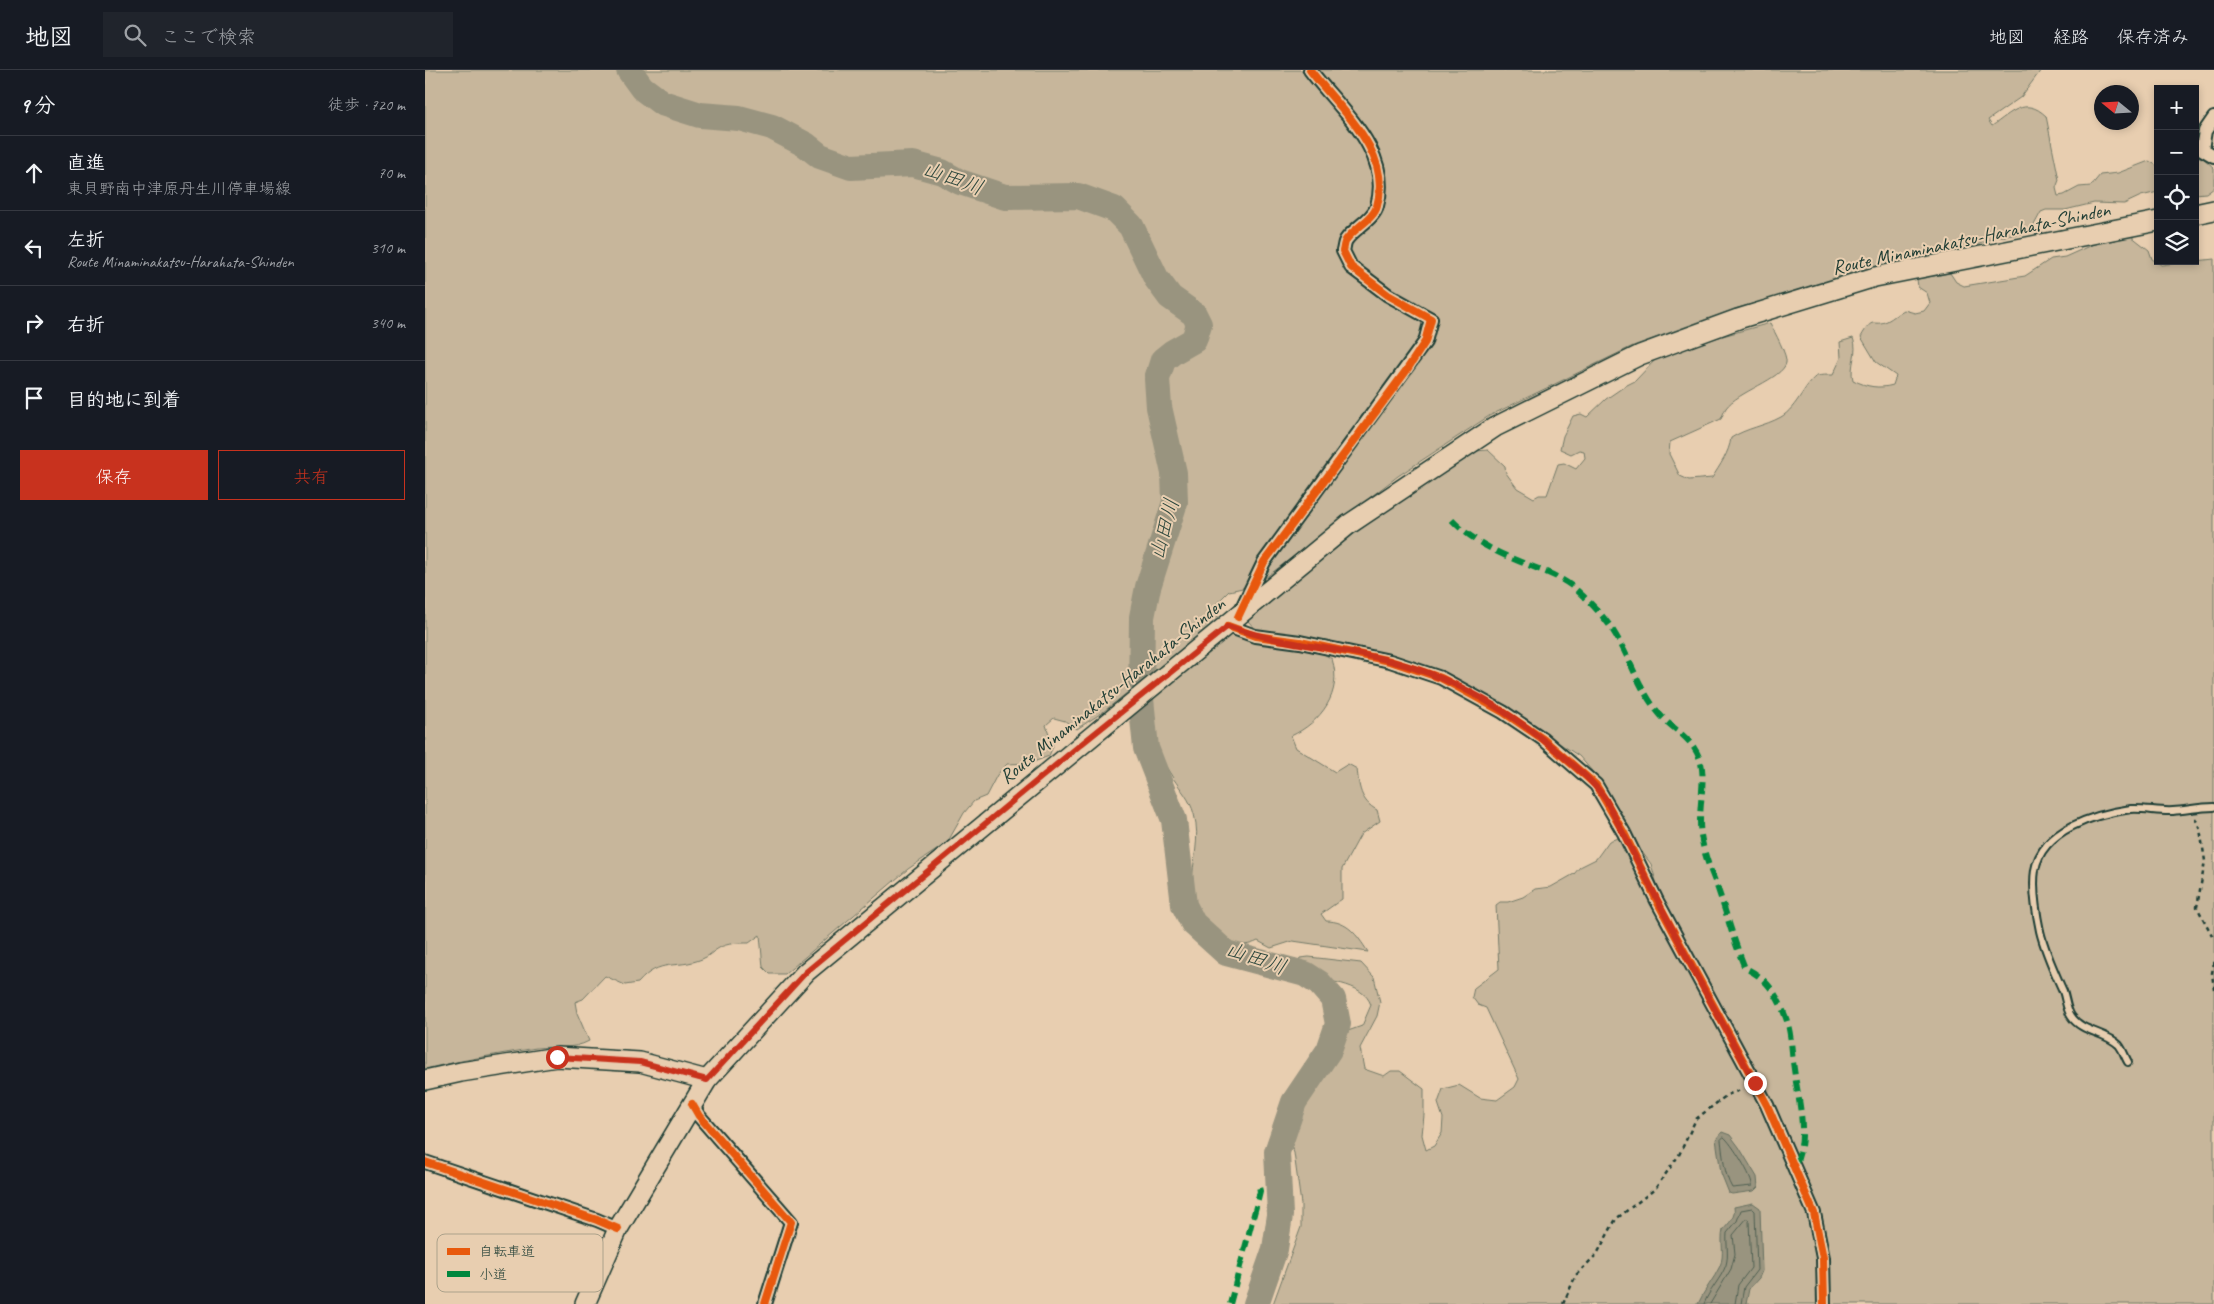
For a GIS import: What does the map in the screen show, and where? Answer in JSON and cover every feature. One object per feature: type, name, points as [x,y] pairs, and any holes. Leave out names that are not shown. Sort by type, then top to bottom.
[{"type":"main road","points":[[2199,213],[2214,210]]},
{"type":"main road","name":"Route Minaminakatsu-Harahata-Shinden","points":[[603,1264],[618,1230],[707,1080],[806,972],[1349,525],[1495,427],[1640,355],[1739,318],[1875,277],[2154,222]]},
{"type":"main road","points":[[425,1080],[461,1072],[557,1057],[640,1062],[707,1080]]},
{"type":"main road","name":"Route Minaminakatsu-Harahata-Shinden","points":[[585,1304],[590,1292]]},
{"type":"street","points":[[1310,70],[1359,128],[1375,161],[1381,183],[1377,208],[1346,240],[1343,251],[1351,267],[1388,295],[1431,319],[1425,342],[1406,371],[1264,562],[1233,621],[1255,636],[1300,642],[1389,661],[1418,669],[1457,685],[1503,712],[1543,739],[1596,785],[1606,800],[1767,1105],[1814,1213],[1823,1258],[1824,1304]]},
{"type":"street","points":[[2214,118],[2205,131],[2202,149],[2214,156]]},
{"type":"street","points":[[692,1104],[699,1116],[791,1222],[765,1304]]},
{"type":"street","points":[[425,1162],[597,1220],[618,1230]]},
{"type":"lane","points":[[2128,1062],[2119,1046],[2081,1026],[2075,1022],[2069,1013],[2063,992],[2055,977],[2043,942],[2038,919],[2035,871],[2038,860],[2054,837],[2076,824],[2133,809],[2160,811],[2214,807]]},
{"type":"path","points":[[2189,808],[2200,829],[2204,845],[2204,870],[2197,907],[2214,939]]},
{"type":"path","points":[[2214,962],[2212,973],[2214,988]]},
{"type":"path","points":[[1563,1304],[1576,1275],[1597,1254],[1616,1219],[1655,1189],[1679,1155],[1696,1119],[1727,1095],[1755,1083]]},
{"type":"shaded area","points":[[425,70],[2041,70],[2021,97],[1988,120],[1992,126],[2012,112],[2025,107],[2038,110],[2046,116],[2059,180],[2056,188],[2058,196],[2079,187],[2091,186],[2100,175],[2118,173],[2149,161],[2154,164],[2154,193],[2141,196],[2124,204],[2094,203],[2065,210],[2046,210],[2041,212],[2034,225],[2026,233],[1994,238],[1975,246],[1935,253],[1928,258],[1734,309],[1633,346],[1489,416],[1398,476],[1256,585],[1229,591],[1217,603],[1218,620],[1103,712],[1077,729],[1065,721],[1054,718],[1046,725],[1053,746],[1049,756],[1031,763],[1007,764],[997,775],[986,796],[974,801],[964,813],[947,843],[908,869],[785,974],[770,974],[763,967],[760,935],[749,943],[722,946],[704,958],[692,962],[661,967],[646,975],[638,983],[625,985],[605,976],[583,999],[575,1002],[577,1013],[589,1041],[583,1044],[570,1047],[536,1048],[425,1069]]},
{"type":"shaded area","points":[[2199,157],[2202,157],[2214,168],[2214,187],[2206,193],[2199,194]]},
{"type":"shaded area","points":[[2131,236],[2149,250],[2154,265],[2199,265],[2199,261],[2214,259],[2214,1304],[1828,1304],[1818,1253],[1821,1304],[1273,1304],[1301,1227],[1301,1204],[1294,1153],[1291,1145],[1282,1145],[1282,1142],[1278,1142],[1278,1131],[1311,1065],[1345,1032],[1362,1026],[1371,1005],[1367,997],[1351,987],[1331,981],[1302,978],[1299,975],[1298,963],[1300,958],[1309,957],[1361,963],[1374,977],[1380,1002],[1377,1016],[1360,1048],[1364,1069],[1384,1076],[1391,1071],[1400,1071],[1424,1089],[1422,1135],[1426,1150],[1434,1146],[1442,1133],[1443,1118],[1438,1103],[1443,1089],[1459,1085],[1480,1098],[1497,1100],[1515,1087],[1519,1079],[1486,1008],[1478,1005],[1472,997],[1474,988],[1499,969],[1496,905],[1500,902],[1508,902],[1523,897],[1535,889],[1551,887],[1574,874],[1580,867],[1596,859],[1609,841],[1621,837],[1661,898],[1651,864],[1627,832],[1598,778],[1579,756],[1455,681],[1259,633],[1247,620],[1402,498],[1476,451],[1488,450],[1505,466],[1506,473],[1517,488],[1534,498],[1539,495],[1547,495],[1558,464],[1564,463],[1576,469],[1585,458],[1584,451],[1579,450],[1571,454],[1560,449],[1563,436],[1573,416],[1581,414],[1587,417],[1606,399],[1635,381],[1656,359],[1719,337],[1770,323],[1780,343],[1786,360],[1783,369],[1768,380],[1739,396],[1726,408],[1721,419],[1670,442],[1669,454],[1680,476],[1689,480],[1712,478],[1726,454],[1731,438],[1781,417],[1787,413],[1813,379],[1817,376],[1833,375],[1841,358],[1840,342],[1853,338],[1855,343],[1852,369],[1853,380],[1873,387],[1893,385],[1896,376],[1876,362],[1861,337],[1871,324],[1887,321],[1904,310],[1915,313],[1924,311],[1930,303],[1927,293],[1918,287],[1917,279],[1950,273],[1956,282],[1964,286],[2025,276],[2051,259],[2065,257],[2096,243]]},
{"type":"shaded area","points":[[1231,632],[1317,650],[1332,659],[1335,671],[1334,683],[1332,695],[1327,705],[1312,723],[1291,736],[1296,748],[1335,772],[1348,764],[1357,769],[1361,792],[1367,802],[1377,810],[1380,821],[1361,834],[1342,869],[1342,899],[1321,914],[1326,921],[1340,923],[1351,930],[1368,952],[1293,941],[1271,948],[1258,941],[1245,945],[1233,944],[1221,940],[1211,932],[1197,911],[1193,899],[1192,886],[1197,832],[1194,814],[1188,799],[1170,773],[1154,744],[1148,726],[1146,703]]},
{"type":"water","points":[[1722,1132],[1730,1135],[1757,1177],[1758,1187],[1754,1191],[1729,1193],[1721,1173],[1716,1139]]},
{"type":"water","points":[[1753,1203],[1760,1208],[1762,1271],[1759,1278],[1749,1289],[1746,1304],[1698,1304],[1720,1266],[1723,1230],[1733,1217],[1734,1207]]},
{"type":"waterway","name":"山田川","points":[[629,70],[642,88],[662,103],[700,115],[739,118],[772,127],[806,145],[820,156],[851,167],[913,164],[942,172],[960,182],[1005,197],[1078,196],[1114,209],[1131,226],[1156,278],[1170,297],[1194,314],[1199,324],[1194,340],[1163,360],[1157,379],[1159,407],[1174,473],[1175,502],[1148,587],[1142,617],[1141,699],[1146,748],[1174,820],[1184,905],[1193,923],[1226,953],[1305,974],[1319,983],[1333,999],[1338,1024],[1329,1050],[1294,1102],[1277,1152],[1280,1215],[1275,1249],[1256,1304]]},
{"type":"marked path","points":[[1452,520],[1466,533],[1490,548],[1559,578],[1586,598],[1617,637],[1654,707],[1663,718],[1689,741],[1697,753],[1703,776],[1700,826],[1708,863],[1745,968],[1769,986],[1781,1005],[1789,1027],[1802,1131],[1799,1156],[1794,1167]]},
{"type":"marked path","points":[[1230,1304],[1260,1191],[1258,1183]]},
{"type":"cycle path","points":[[1238,617],[1264,562],[1406,371],[1425,342],[1431,319],[1388,295],[1351,267],[1343,251],[1346,240],[1375,211],[1380,186],[1377,167],[1370,149],[1360,132],[1310,70]]},
{"type":"cycle path","points":[[1228,626],[1255,636],[1300,642],[1390,661],[1441,678],[1503,712],[1543,739],[1596,785],[1624,833],[1657,901],[1767,1105],[1814,1213],[1823,1258],[1824,1304]]},
{"type":"cycle path","points":[[692,1104],[699,1116],[791,1222],[765,1304]]},
{"type":"cycle path","points":[[425,1162],[597,1220],[618,1229]]},
{"type":"route","points":[[557,1057],[640,1062],[707,1080],[806,972],[1079,746],[1228,626],[1255,636],[1300,642],[1418,669],[1457,685],[1503,712],[1543,739],[1596,785],[1606,800],[1625,834],[1657,901],[1755,1083]]}]
